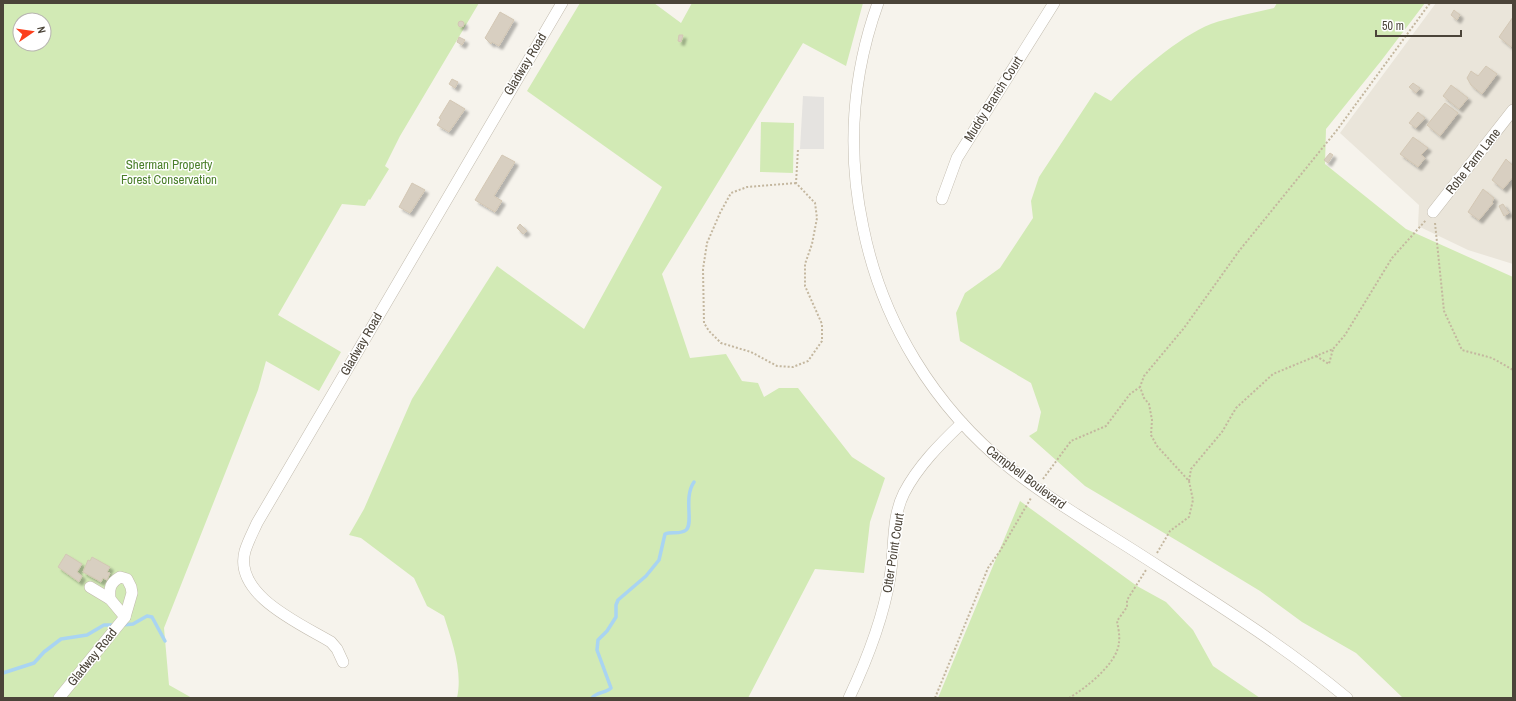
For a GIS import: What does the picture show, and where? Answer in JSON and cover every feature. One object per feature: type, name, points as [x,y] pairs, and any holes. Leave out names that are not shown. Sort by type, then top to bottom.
[{"type":"street","name":"Gladway Road","points":[[343,662],[337,649],[331,642],[265,601],[254,590],[245,574],[245,552],[257,523],[562,3]]},
{"type":"street","name":"Campbell Boulevard","points":[[878,3],[865,48],[855,111],[855,170],[861,221],[875,276],[898,330],[926,377],[962,423],[994,454],[1037,488],[1260,632],[1347,698]]},
{"type":"street","name":"Muddy Branch Court","points":[[942,199],[957,158],[1054,3]]},
{"type":"street","name":"Rohe Farm Lane","points":[[1433,212],[1513,110]]},
{"type":"street","name":"Otter Point Court","points":[[849,698],[864,664],[884,606],[890,575],[896,522],[904,494],[918,471],[937,448],[962,423]]},
{"type":"street","points":[[110,599],[109,587],[113,581],[120,577],[127,579],[132,593],[125,617]]},
{"type":"street","points":[[90,586],[110,599],[125,617]]},
{"type":"street","name":"Gladway Road","points":[[59,698],[125,617]]},
{"type":"path","points":[[935,698],[988,568],[1000,551],[1037,488],[1071,441],[1106,426],[1130,394],[1140,387],[1144,376],[1184,328],[1239,251],[1337,130],[1430,3]]},
{"type":"path","points":[[796,183],[747,187],[731,193],[720,213],[707,243],[703,269],[704,323],[709,331],[721,343],[751,352],[777,366],[793,367],[808,361],[822,341],[822,324],[805,286],[805,264],[812,244],[817,218],[815,203],[796,183],[798,149]]},
{"type":"path","points":[[1069,698],[1082,690],[1112,661],[1120,643],[1117,621],[1127,607],[1127,600],[1170,531],[1189,517],[1193,500],[1189,481],[1191,469],[1222,432],[1236,408],[1273,374],[1333,349],[1345,335],[1392,258],[1433,212]]},
{"type":"path","points":[[1433,212],[1444,311],[1462,350],[1492,358],[1513,370]]},
{"type":"path","points":[[1315,356],[1330,364],[1333,349]]},
{"type":"path","points":[[1140,387],[1144,398],[1149,404],[1152,420],[1151,435],[1157,446],[1189,481]]},
{"type":"shaded area","points":[[1436,3],[1513,3],[1513,264],[1468,250],[1418,226],[1419,205],[1340,133]]},
{"type":"shaded area","points":[[803,96],[824,97],[824,149],[800,149]]},
{"type":"green space","name":"Sherman Property Forest Conservation","points":[[3,3],[479,3],[400,136],[385,166],[389,169],[370,200],[369,199],[365,206],[342,204],[278,315],[341,352],[319,391],[266,361],[258,390],[164,628],[169,685],[192,698],[3,698]]},
{"type":"green space","points":[[580,3],[654,3],[681,23],[692,3],[863,3],[846,66],[803,43],[662,274],[690,358],[726,354],[742,381],[758,383],[764,397],[779,388],[798,388],[852,457],[885,478],[870,522],[864,573],[815,569],[748,698],[457,698],[459,677],[458,667],[444,616],[427,606],[414,578],[361,538],[349,535],[364,509],[412,399],[497,266],[584,329],[662,187],[527,91]]},
{"type":"green space","points":[[1277,3],[1425,3],[1381,61],[1326,129],[1325,164],[1406,229],[1513,277],[1513,698],[1403,698],[1356,653],[1302,622],[1260,591],[1085,486],[1029,436],[1037,431],[1041,412],[1031,383],[960,341],[956,313],[965,293],[1000,268],[1033,218],[1031,201],[1039,177],[1095,92],[1111,101],[1144,69],[1185,38],[1211,24],[1274,8]]},
{"type":"green space","points":[[761,122],[794,123],[793,173],[760,172]]},
{"type":"green space","points":[[1020,501],[1137,586],[1166,602],[1193,630],[1213,666],[1260,698],[938,698]]},
{"type":"building","points":[[1454,10],[1460,15],[1457,20],[1451,15]]},
{"type":"building","points":[[500,12],[514,20],[499,46],[492,42],[491,44],[485,38]]},
{"type":"building","points":[[1513,17],[1513,44],[1511,47],[1499,37]]},
{"type":"building","points":[[461,21],[464,24],[461,27],[458,24]]},
{"type":"building","points":[[679,35],[683,35],[681,42],[678,41]]},
{"type":"building","points":[[459,37],[465,40],[462,45],[457,42]]},
{"type":"building","points":[[1486,66],[1497,74],[1482,94],[1471,85],[1467,78],[1471,71],[1478,76]]},
{"type":"building","points":[[452,79],[458,82],[455,88],[449,84]]},
{"type":"building","points":[[1413,83],[1420,88],[1416,93],[1409,87]]},
{"type":"building","points":[[1451,85],[1468,98],[1459,109],[1443,96]]},
{"type":"building","points":[[450,100],[465,109],[449,132],[437,125],[441,119],[439,118]]},
{"type":"building","points":[[1445,103],[1458,113],[1440,136],[1427,125]]},
{"type":"building","points":[[1418,112],[1425,118],[1416,128],[1409,123]]},
{"type":"building","points":[[1413,137],[1428,148],[1421,155],[1425,158],[1418,167],[1400,154]]},
{"type":"building","points":[[1330,153],[1333,155],[1328,163],[1324,160]]},
{"type":"building","points":[[502,155],[515,162],[494,196],[502,201],[495,212],[475,200]]},
{"type":"building","points":[[1506,159],[1513,166],[1513,177],[1503,189],[1492,180]]},
{"type":"building","points":[[412,183],[425,190],[410,213],[399,207]]},
{"type":"building","points":[[1483,189],[1494,198],[1493,203],[1479,220],[1468,212]]},
{"type":"building","points":[[1503,204],[1509,213],[1504,216],[1499,206]]},
{"type":"building","points":[[520,224],[527,231],[523,234],[517,228]]},
{"type":"building","points":[[66,554],[82,564],[77,572],[82,576],[79,582],[58,567]]},
{"type":"building","points":[[92,557],[110,567],[107,572],[110,573],[107,580],[103,578],[101,582],[83,572],[88,560],[90,561]]},
{"type":"waterway","points":[[592,698],[611,688],[597,650],[598,640],[607,631],[616,617],[616,605],[618,600],[646,576],[659,560],[665,534],[681,532],[686,530],[688,527],[689,495],[694,482]]},
{"type":"waterway","points":[[123,625],[133,624],[147,616],[152,617],[165,641]]},
{"type":"waterway","points":[[3,673],[34,663],[44,652],[61,639],[87,635],[104,625],[112,625]]}]
